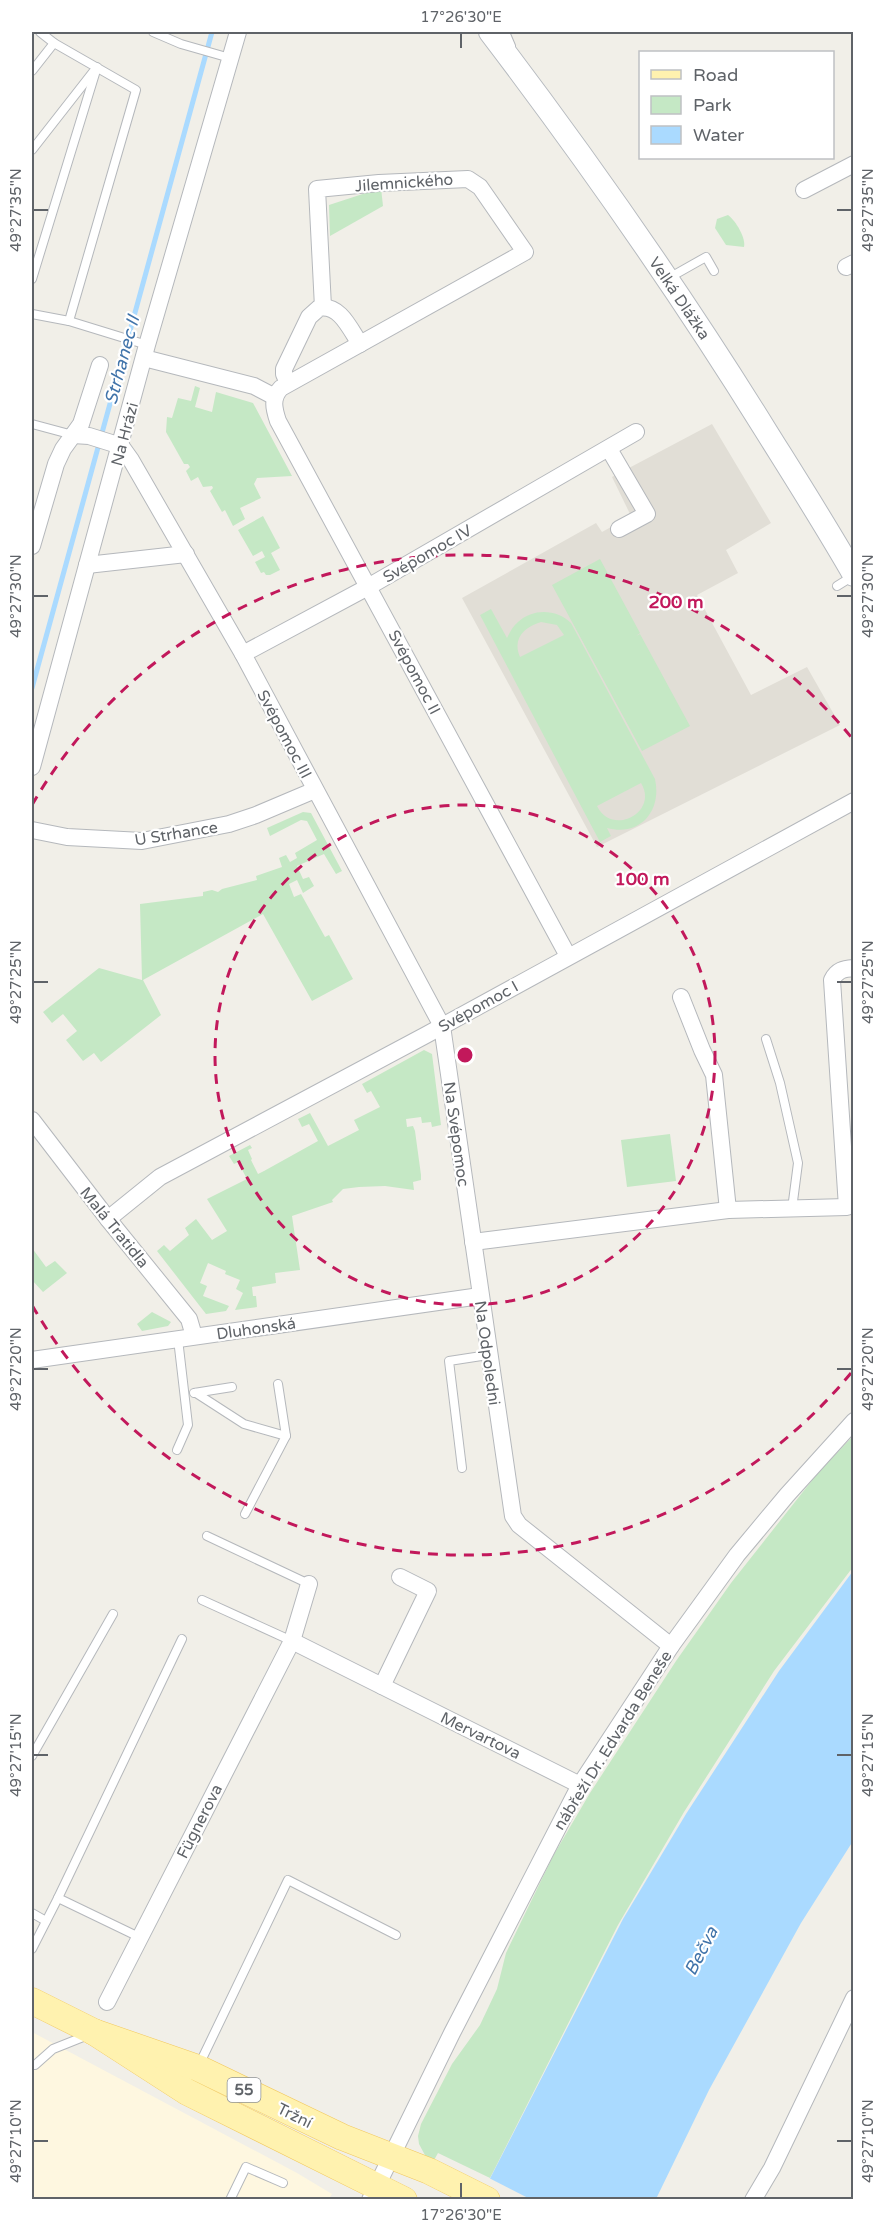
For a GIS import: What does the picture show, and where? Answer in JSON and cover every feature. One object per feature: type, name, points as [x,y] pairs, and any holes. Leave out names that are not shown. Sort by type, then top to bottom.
[{"type":"main road","name":"Tržní","points":[[32,2001],[94,2032],[187,2092],[374,2193],[404,2199]]},
{"type":"main road","name":"Tržní","points":[[94,2032],[198,2068],[342,2137],[429,2171],[487,2199]]},
{"type":"street","name":"Na Hrázi","points":[[32,767],[87,565],[114,444],[223,56],[238,32]]},
{"type":"street","name":"Velká Dlážka","points":[[490,32],[667,279],[757,416],[849,572]]},
{"type":"street","points":[[804,190],[854,164]]},
{"type":"street","name":"Jilemnického","points":[[281,389],[525,252],[475,182],[460,178],[317,189],[323,307]]},
{"type":"street","points":[[141,348],[254,386],[281,389],[284,369],[312,313],[323,307],[331,308],[342,316],[360,344]]},
{"type":"street","points":[[32,546],[56,464],[81,435],[81,424],[100,365]]},
{"type":"street","name":"Svépomoc II","points":[[281,389],[275,412],[278,421],[568,956]]},
{"type":"street","name":"Svépomoc IV","points":[[243,654],[368,587],[636,432]]},
{"type":"street","points":[[81,435],[114,444]]},
{"type":"street","name":"Svépomoc III","points":[[114,444],[131,460],[243,654],[442,1026]]},
{"type":"street","points":[[609,449],[647,514],[619,530]]},
{"type":"street","points":[[87,565],[186,555]]},
{"type":"street","name":"U Strhance","points":[[32,830],[67,837],[142,841],[229,824],[315,790]]},
{"type":"street","name":"Svépomoc I","points":[[108,1219],[159,1177],[442,1026],[854,801]]},
{"type":"street","points":[[473,1242],[728,1210],[850,1209],[832,980],[841,969],[854,968]]},
{"type":"street","points":[[681,997],[714,1075],[728,1210]]},
{"type":"street","name":"Na Svépomoc","points":[[442,1026],[473,1242]]},
{"type":"street","name":"Malá Tratidla","points":[[32,1120],[108,1219],[189,1318],[186,1337]]},
{"type":"street","name":"Na Odpoledni","points":[[473,1242],[513,1516],[519,1525],[671,1646]]},
{"type":"street","name":"Dluhonská","points":[[32,1360],[480,1296]]},
{"type":"street","name":"nábřeží Dr. Edvarda Beneše","points":[[374,2193],[527,1885],[580,1785],[671,1646],[744,1546],[854,1421]]},
{"type":"street","points":[[382,1686],[428,1590],[400,1577]]},
{"type":"street","points":[[292,1641],[309,1584]]},
{"type":"street","name":"Mervartova","points":[[292,1641],[580,1785]]},
{"type":"street","name":"Fügnerova","points":[[107,2002],[292,1641]]},
{"type":"street","points":[[753,2199],[772,2168],[854,1998]]},
{"type":"street","points":[[762,2199],[772,2168]]},
{"type":"lane","points":[[40,32],[54,43],[136,90],[69,321]]},
{"type":"lane","points":[[153,32],[223,56]]},
{"type":"lane","points":[[505,32],[516,66]]},
{"type":"lane","points":[[32,71],[54,43]]},
{"type":"lane","points":[[32,150],[97,67]]},
{"type":"lane","points":[[32,279],[97,67]]},
{"type":"lane","points":[[667,279],[706,257],[714,271]]},
{"type":"lane","points":[[32,314],[69,321],[141,348]]},
{"type":"lane","points":[[32,424],[81,435]]},
{"type":"lane","points":[[766,1039],[780,1083],[798,1163],[792,1209]]},
{"type":"lane","points":[[177,1450],[188,1425],[184,1395],[186,1337]]},
{"type":"lane","points":[[462,1468],[448,1361],[488,1355]]},
{"type":"lane","points":[[245,1514],[286,1436],[278,1384]]},
{"type":"lane","points":[[184,1395],[232,1387]]},
{"type":"lane","points":[[196,1393],[244,1424],[286,1436]]},
{"type":"lane","points":[[207,1536],[309,1584]]},
{"type":"lane","points":[[202,1600],[292,1641]]},
{"type":"lane","points":[[32,1756],[112,1614]]},
{"type":"lane","points":[[32,1949],[182,1639]]},
{"type":"lane","points":[[198,2068],[288,1880],[396,1935]]},
{"type":"lane","points":[[58,1898],[139,1937]]},
{"type":"lane","points":[[32,1913],[46,1921]]},
{"type":"lane","points":[[32,2064],[35,2065],[53,2049],[94,2032]]},
{"type":"lane","points":[[230,2199],[246,2167],[283,2183]]},
{"type":"shaded area","points":[[712,424],[771,523],[726,550],[738,573],[697,595],[751,695],[807,667],[840,725],[597,847],[462,598],[596,523],[602,532],[631,516],[612,477]]},
{"type":"shaded area","points":[[32,2032],[297,2173],[332,2194],[329,2199],[32,2199]]},
{"type":"green space","points":[[381,188],[383,206],[330,236],[329,205]]},
{"type":"green space","points":[[728,215],[740,230],[744,247],[726,245],[715,228],[717,219]]},
{"type":"green space","points":[[195,386],[200,388],[195,407],[212,412],[216,392],[253,403],[292,476],[257,478],[254,484],[261,498],[240,508],[245,519],[233,526],[225,510],[222,512],[210,491],[212,486],[203,487],[198,477],[191,481],[186,471],[190,467],[184,464],[166,432],[167,417],[172,418],[178,398],[191,401]]},
{"type":"green space","points":[[263,516],[280,548],[271,553],[280,570],[270,575],[261,573],[255,562],[265,557],[262,551],[253,556],[238,530]]},
{"type":"green space","points":[[600,559],[640,633],[636,636],[640,634],[690,726],[642,751],[552,585]]},
{"type":"green space","points":[[491,609],[507,638],[518,622],[538,612],[559,615],[571,623],[655,779],[655,801],[652,810],[639,825],[619,830],[607,828],[611,836],[600,842],[480,615]],"holes":[[[541,622],[557,625],[564,635],[520,657],[518,645],[521,635],[529,627]],[[641,783],[645,794],[644,803],[631,817],[613,820],[604,815],[597,806]]]},
{"type":"green space","points":[[303,812],[311,813],[342,871],[336,874],[324,854],[297,866],[303,879],[309,877],[314,886],[303,893],[297,880],[289,884],[294,897],[301,894],[325,937],[329,935],[353,979],[312,1001],[263,914],[143,980],[161,1015],[101,1062],[94,1053],[83,1061],[66,1040],[77,1031],[63,1014],[52,1023],[43,1012],[99,968],[142,980],[140,904],[203,896],[203,892],[212,890],[218,892],[257,880],[256,876],[282,867],[279,858],[286,855],[290,862],[297,858],[295,853],[317,840],[307,821],[301,820],[270,836],[267,828]]},
{"type":"green space","points":[[424,1050],[432,1054],[441,1125],[432,1127],[431,1122],[422,1123],[421,1117],[406,1119],[407,1127],[413,1126],[415,1131],[421,1175],[421,1180],[413,1182],[414,1190],[385,1186],[343,1189],[332,1200],[333,1202],[292,1216],[300,1270],[275,1273],[276,1283],[252,1287],[257,1307],[235,1310],[243,1293],[236,1289],[240,1280],[208,1263],[200,1283],[207,1286],[203,1296],[229,1306],[226,1311],[206,1314],[157,1251],[164,1245],[170,1251],[189,1235],[185,1228],[196,1219],[212,1240],[227,1231],[207,1199],[247,1179],[238,1162],[234,1164],[229,1156],[250,1145],[252,1148],[248,1150],[258,1174],[264,1171],[318,1141],[309,1124],[302,1127],[298,1119],[310,1113],[328,1146],[359,1130],[354,1120],[380,1107],[371,1091],[367,1093],[362,1084]]},
{"type":"green space","points":[[670,1134],[676,1181],[627,1187],[621,1140]]},
{"type":"green space","points":[[32,1248],[46,1267],[55,1261],[67,1273],[43,1292],[32,1280]]},
{"type":"green space","points":[[152,1312],[171,1322],[168,1326],[142,1331],[137,1324]]},
{"type":"green space","points":[[853,1436],[853,1567],[774,1671],[684,1812],[618,1925],[490,2178],[438,2153],[433,2162],[426,2157],[419,2144],[421,2124],[452,2064],[480,2025],[497,1989],[506,1953],[553,1856],[590,1793],[676,1661],[731,1583],[817,1474]]},
{"type":"water","name":"Bečva","points":[[853,1571],[853,1841],[801,1923],[709,2090],[656,2199],[479,2200],[623,1919],[686,1814],[779,1671]]},
{"type":"pier","points":[[487,2177],[532,2200],[476,2200]]},
{"type":"waterway","name":"Strhanec II","points":[[32,688],[212,32]]}]
